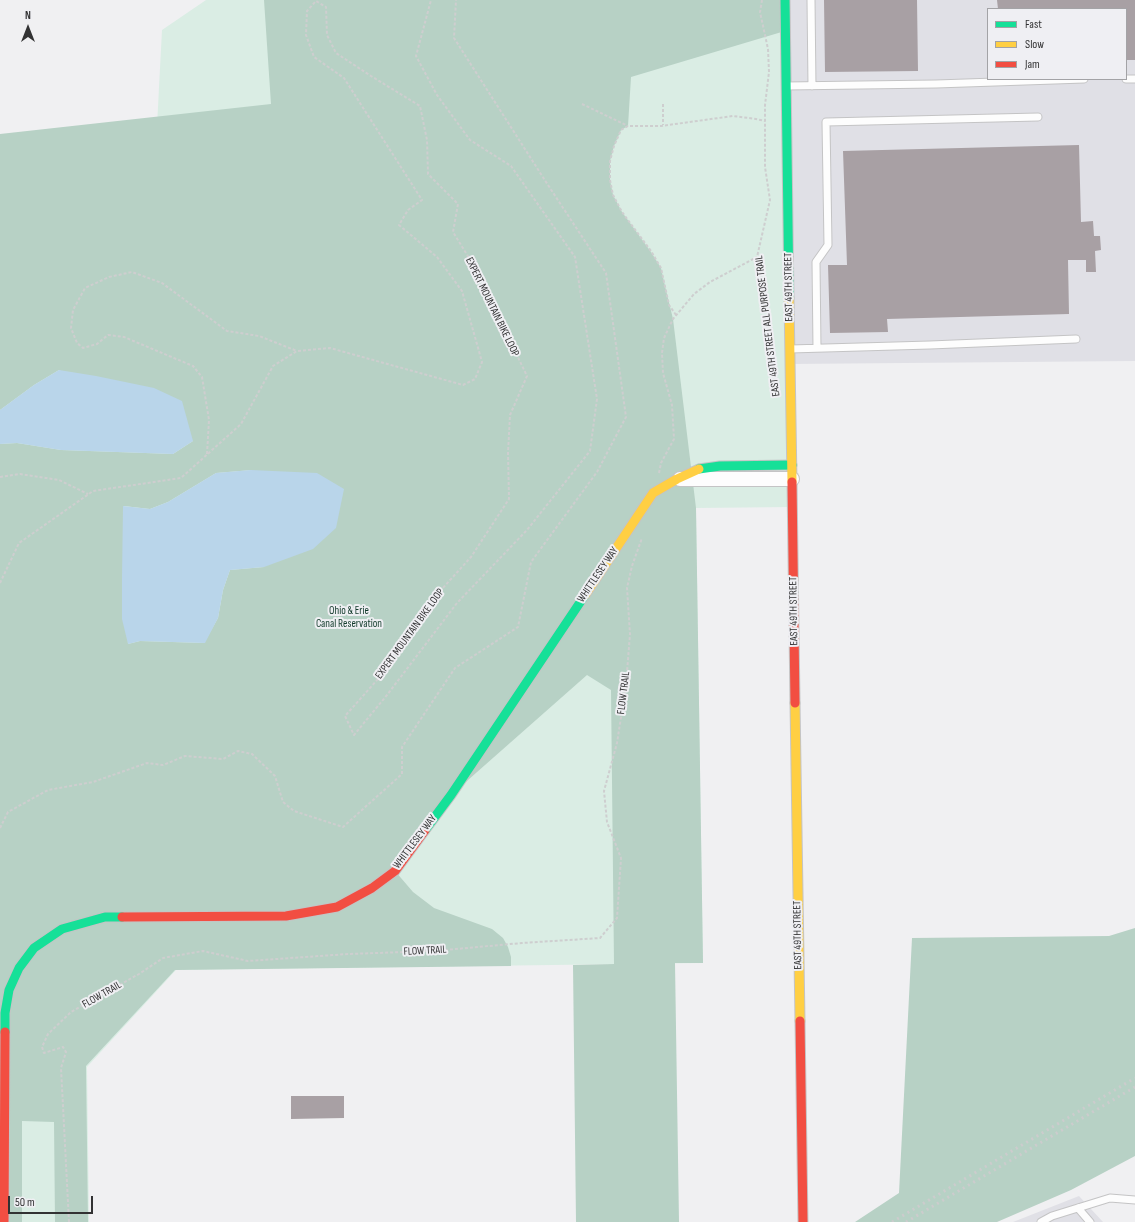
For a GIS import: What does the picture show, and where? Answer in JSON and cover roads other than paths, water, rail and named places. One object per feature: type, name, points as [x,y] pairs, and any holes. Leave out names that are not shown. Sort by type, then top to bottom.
[{"type":"street","name":"EAST 49TH STREET","points":[[785,0],[802,1222]]},
{"type":"street","name":"WHITTLESEY WAY","points":[[4,1222],[5,1013],[8,990],[18,968],[34,948],[62,928],[105,917],[286,916],[337,907],[372,888],[395,871],[451,795],[653,493],[678,479],[792,472]]},
{"type":"lane","points":[[811,0],[812,86]]},
{"type":"lane","points":[[786,86],[1045,80]]},
{"type":"lane","points":[[817,348],[816,262],[828,245],[826,122],[1038,117]]},
{"type":"lane","points":[[790,349],[1076,339]]},
{"type":"lane","points":[[1041,1222],[1052,1216],[1110,1198],[1135,1200]]},
{"type":"lane","points":[[1078,1208],[1090,1222]]},
{"type":"water","points":[[59,370],[154,388],[182,401],[193,441],[173,454],[61,450],[17,443],[0,444],[0,410],[34,385]]},
{"type":"water","points":[[251,470],[317,473],[344,489],[336,528],[313,549],[264,567],[230,570],[223,590],[218,618],[205,643],[140,641],[128,644],[122,619],[123,506],[150,509],[168,502],[216,473]]},
{"type":"railway","points":[[892,1222],[1135,1078]]},
{"type":"railway","points":[[906,1222],[1135,1087]]},
{"type":"park label","name":"Ohio & Erie Canal Reservation","points":[[349,617]]}]
